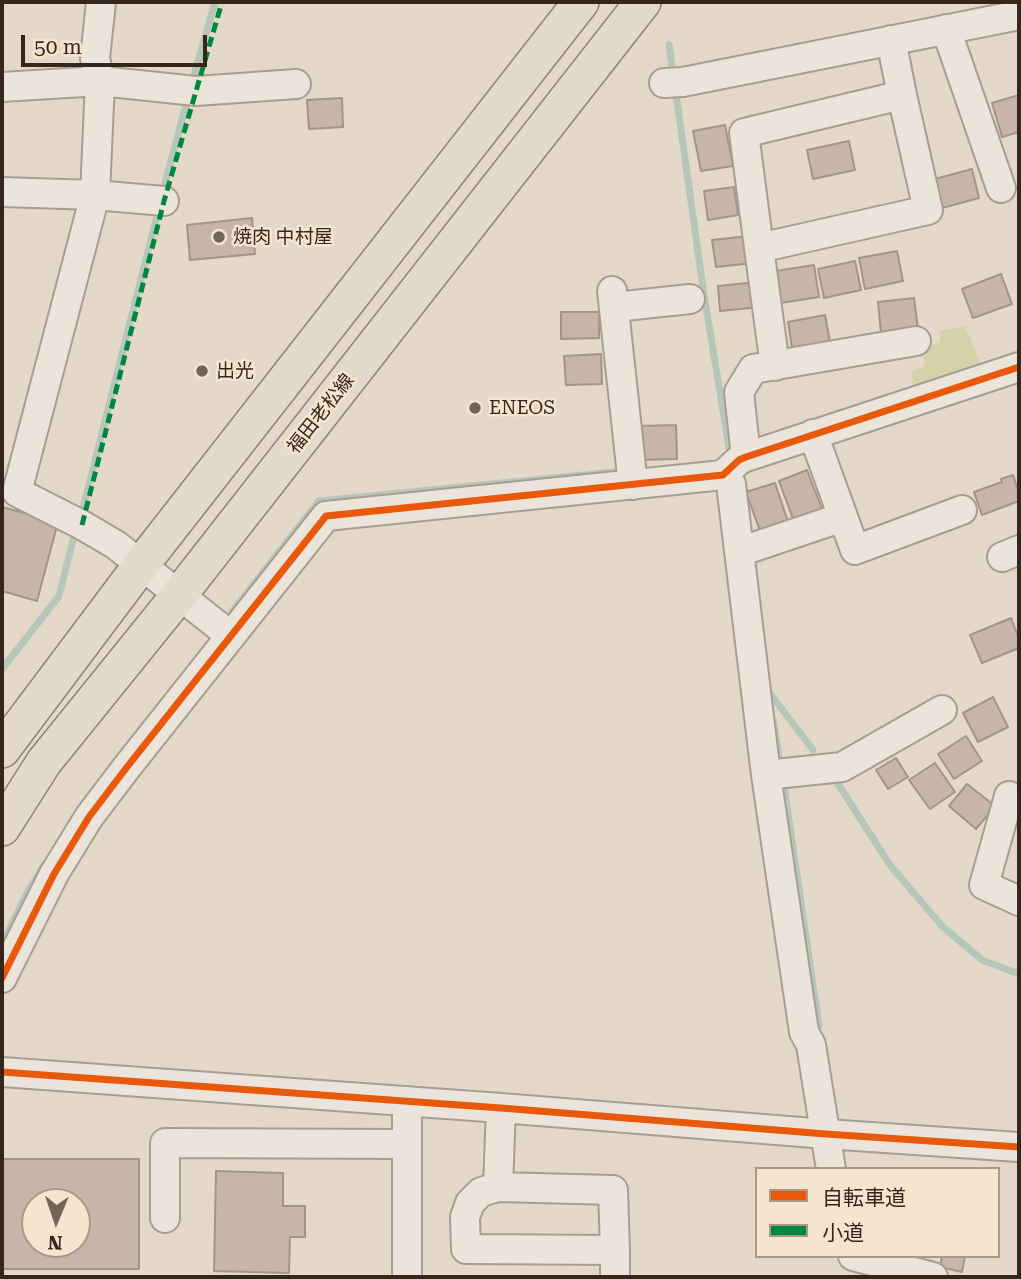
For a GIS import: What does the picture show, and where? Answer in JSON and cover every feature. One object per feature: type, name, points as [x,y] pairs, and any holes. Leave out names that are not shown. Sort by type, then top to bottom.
[{"type":"main road","points":[[2,750],[141,565],[581,2]]},
{"type":"main road","name":"福田老松線","points":[[2,828],[44,762],[179,596],[643,2]]},
{"type":"street","points":[[101,2],[94,58],[100,81],[95,195],[17,492],[116,545],[224,631]]},
{"type":"street","points":[[671,83],[1019,15]]},
{"type":"street","points":[[946,29],[1001,188]]},
{"type":"street","points":[[759,248],[928,210],[891,40]]},
{"type":"street","points":[[2,87],[100,81],[196,91],[296,84]]},
{"type":"street","points":[[775,366],[744,133],[902,94]]},
{"type":"street","points":[[2,192],[95,195],[164,201]]},
{"type":"street","points":[[633,475],[613,299],[690,299]]},
{"type":"street","points":[[746,457],[739,392],[753,369],[916,341]]},
{"type":"street","points":[[6,957],[89,817],[224,631],[326,516],[633,475],[723,475],[746,457],[1019,367]]},
{"type":"street","points":[[813,434],[855,550],[962,510]]},
{"type":"street","points":[[723,475],[732,484],[746,549],[766,775],[804,1032],[811,1045],[831,1167]]},
{"type":"street","points":[[746,549],[831,521]]},
{"type":"street","points":[[766,775],[842,766],[943,710]]},
{"type":"street","points":[[1009,796],[984,885],[1019,901]]},
{"type":"street","points":[[2,1072],[1019,1147]]},
{"type":"street","points":[[407,1101],[407,1277]]},
{"type":"street","points":[[498,1187],[500,1108]]},
{"type":"street","points":[[165,1219],[165,1143],[407,1144]]},
{"type":"street","points":[[498,1187],[613,1190],[615,1264],[466,1249],[466,1217],[470,1203],[481,1192],[498,1187]]},
{"type":"street","points":[[842,1258],[847,1277]]},
{"type":"street","points":[[861,1258],[933,1277]]},
{"type":"shaded area","points":[[965,326],[981,365],[913,388],[912,371],[925,366],[924,356],[928,346],[940,342],[940,331]]},
{"type":"building","points":[[1019,95],[1019,132],[1002,137],[992,103]]},
{"type":"building","points":[[342,98],[343,127],[309,129],[307,100]]},
{"type":"building","points":[[725,125],[733,166],[701,171],[693,131]]},
{"type":"building","points":[[849,141],[855,170],[813,179],[807,150]]},
{"type":"building","points":[[972,169],[979,198],[942,208],[935,179]]},
{"type":"building","points":[[734,187],[738,215],[708,220],[704,191]]},
{"type":"building","points":[[252,218],[255,254],[190,260],[187,225]]},
{"type":"building","points":[[749,236],[753,263],[716,267],[712,240]]},
{"type":"building","points":[[897,251],[903,281],[865,289],[859,258]]},
{"type":"building","points":[[855,261],[861,290],[824,298],[818,269]]},
{"type":"building","points":[[814,265],[819,297],[781,303],[776,271]]},
{"type":"building","points":[[1001,274],[1012,304],[973,318],[962,289]]},
{"type":"building","points":[[758,282],[761,307],[720,311],[718,286]]},
{"type":"building","points":[[914,298],[918,329],[881,333],[878,302]]},
{"type":"building","points":[[561,312],[599,312],[599,338],[561,339]]},
{"type":"building","points":[[825,315],[831,347],[793,353],[788,322]]},
{"type":"building","points":[[601,354],[602,384],[566,385],[564,356]]},
{"type":"building","points":[[676,425],[677,459],[638,460],[637,426]]},
{"type":"building","points":[[807,470],[824,514],[795,524],[779,481]]},
{"type":"building","points":[[1013,475],[1019,501],[982,515],[974,492]]},
{"type":"building","points":[[775,483],[788,522],[760,531],[746,492]]},
{"type":"building","points":[[2,507],[58,522],[37,601],[2,591]]},
{"type":"building","points":[[1011,618],[1019,639],[1019,648],[982,663],[970,635]]},
{"type":"building","points":[[993,697],[1008,727],[978,742],[963,713]]},
{"type":"building","points":[[966,736],[982,761],[954,779],[938,754]]},
{"type":"building","points":[[896,758],[908,777],[888,789],[876,770]]},
{"type":"building","points":[[935,763],[955,792],[930,809],[909,780]]},
{"type":"building","points":[[967,784],[995,806],[976,829],[949,806]]},
{"type":"building","points":[[2,1159],[139,1159],[139,1269],[2,1269]]},
{"type":"building","points":[[216,1171],[283,1173],[283,1206],[305,1206],[305,1237],[290,1237],[289,1273],[214,1271]]},
{"type":"building","points":[[942,1258],[965,1258],[962,1272],[940,1267]]},
{"type":"waterway","points":[[193,79],[215,2]]},
{"type":"waterway","points":[[669,45],[673,75]]},
{"type":"waterway","points":[[675,87],[704,295],[730,453]]},
{"type":"waterway","points":[[163,191],[187,101]]},
{"type":"waterway","points":[[82,512],[159,208]]},
{"type":"waterway","points":[[228,617],[319,501],[624,471]]},
{"type":"waterway","points":[[2,669],[59,596],[75,532]]},
{"type":"waterway","points":[[768,691],[813,750]]},
{"type":"waterway","points":[[773,720],[781,767]]},
{"type":"waterway","points":[[783,779],[819,1026]]},
{"type":"waterway","points":[[838,784],[890,865],[942,926],[982,960],[1019,974]]},
{"type":"waterway","points":[[2,944],[44,865]]},
{"type":"marked path","points":[[82,525],[164,201],[222,2]]},
{"type":"cycle path","points":[[2,978],[54,874],[89,817],[326,516],[723,475],[746,457],[1019,367]]},
{"type":"cycle path","points":[[2,1072],[1019,1147]]},
{"type":"place","name":"焼肉 中村屋","points":[[219,237]]},
{"type":"place","name":"出光","points":[[202,371]]},
{"type":"place","name":"ENEOS","points":[[475,408]]}]
